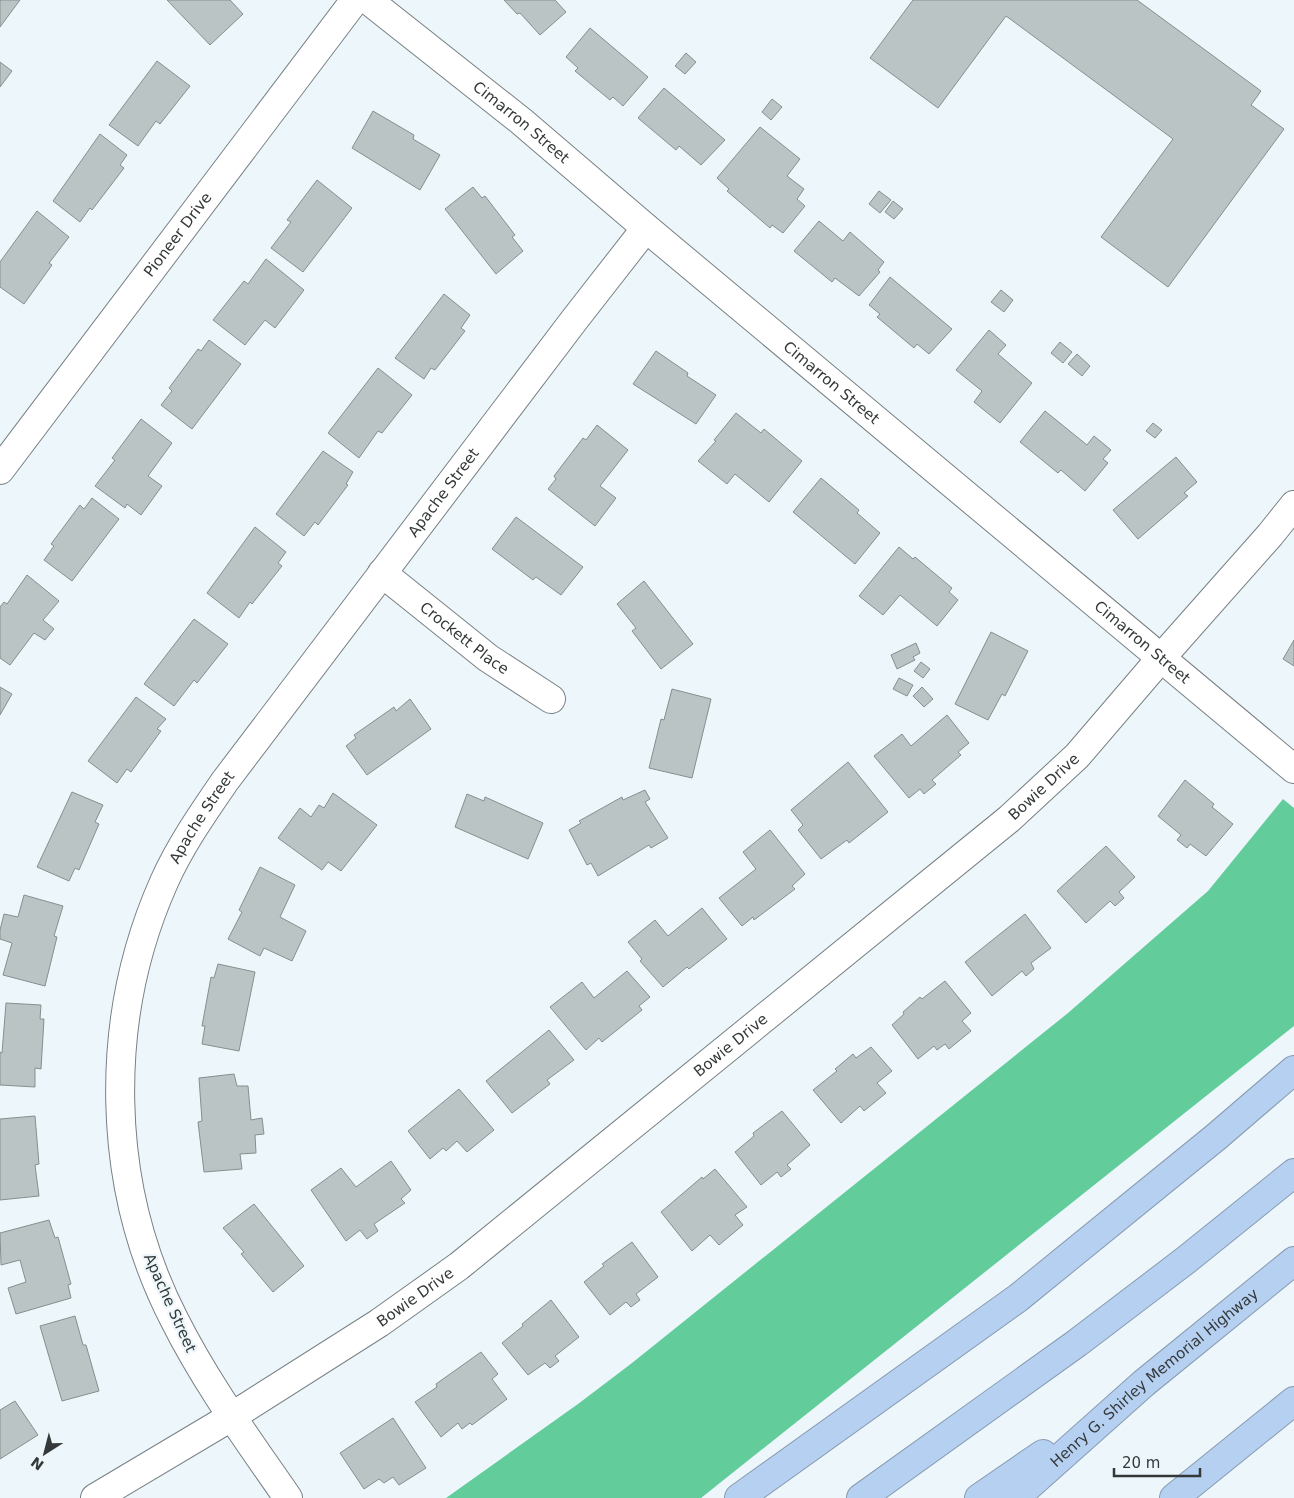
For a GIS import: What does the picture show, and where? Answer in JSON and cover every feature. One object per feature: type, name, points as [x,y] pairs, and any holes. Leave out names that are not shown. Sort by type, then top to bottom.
[{"type":"highway","points":[[740,1498],[1018,1298],[1179,1168],[1294,1070]]},
{"type":"highway","points":[[860,1498],[1077,1343],[1294,1174]]},
{"type":"highway","name":"Henry G. Shirley Memorial Highway","points":[[1015,1498],[1144,1383],[1294,1261]]},
{"type":"highway","points":[[979,1498],[1144,1383]]},
{"type":"highway","points":[[1174,1498],[1294,1401]]},
{"type":"street","name":"Pioneer Drive","points":[[0,470],[355,0]]},
{"type":"street","name":"Cimarron Street","points":[[368,0],[521,121],[646,228],[1294,769]]},
{"type":"street","name":"Apache Street","points":[[288,1498],[231,1416],[195,1359],[173,1318],[153,1272],[136,1220],[124,1161],[120,1111],[121,1056],[127,1006],[137,962],[152,914],[165,881],[188,837],[225,780],[646,228]]},
{"type":"street","name":"Bowie Drive","points":[[95,1498],[231,1416],[379,1323],[459,1266],[1009,819],[1077,756],[1294,505]]},
{"type":"street","name":"Crockett Place","points":[[382,573],[488,658],[551,699]]},
{"type":"green space","points":[[1283,799],[1294,808],[1294,1026],[701,1498],[446,1498],[632,1363],[1068,1013],[1208,891]]},
{"type":"building","points":[[0,0],[20,0],[0,27]]},
{"type":"building","points":[[167,0],[230,0],[243,14],[210,45]]},
{"type":"building","points":[[504,0],[555,0],[566,12],[540,35],[520,13],[517,14]]},
{"type":"building","points":[[913,0],[1137,0],[1261,91],[1251,105],[1284,129],[1168,287],[1101,237],[1173,139],[1006,16],[938,108],[870,58]]},
{"type":"building","points":[[590,28],[648,77],[623,106],[613,97],[610,100],[575,71],[578,68],[566,57]]},
{"type":"building","points":[[686,53],[696,62],[685,74],[675,66]]},
{"type":"building","points":[[157,61],[190,86],[160,124],[156,121],[138,146],[109,125]]},
{"type":"building","points":[[0,62],[12,71],[0,87]]},
{"type":"building","points":[[664,88],[725,140],[701,165],[679,146],[676,150],[638,118]]},
{"type":"building","points":[[772,99],[782,107],[771,120],[762,112]]},
{"type":"building","points":[[373,111],[414,135],[413,139],[440,155],[420,190],[352,148]]},
{"type":"building","points":[[760,127],[800,159],[787,176],[804,189],[797,199],[805,206],[783,233],[772,225],[770,228],[727,191],[729,189],[717,178]]},
{"type":"building","points":[[100,134],[127,155],[120,165],[124,168],[92,210],[90,208],[80,222],[53,201]]},
{"type":"building","points":[[317,180],[352,208],[303,272],[271,248],[291,222],[287,220]]},
{"type":"building","points":[[473,187],[482,198],[485,196],[515,235],[512,237],[523,251],[496,274],[445,209]]},
{"type":"building","points":[[879,191],[891,200],[880,213],[869,204]]},
{"type":"building","points":[[893,201],[903,209],[894,219],[885,212]]},
{"type":"building","points":[[37,211],[69,237],[49,263],[52,265],[24,304],[0,287],[0,262]]},
{"type":"building","points":[[819,221],[843,241],[850,232],[884,262],[878,270],[880,272],[859,296],[835,278],[832,282],[794,251]]},
{"type":"building","points":[[266,259],[304,290],[275,328],[265,320],[245,345],[213,320],[244,281],[248,284]]},
{"type":"building","points":[[890,277],[952,329],[929,354],[917,344],[914,348],[877,317],[880,314],[869,305]]},
{"type":"building","points":[[1001,290],[1013,300],[1004,312],[991,302]]},
{"type":"building","points":[[444,294],[470,315],[461,328],[465,331],[435,370],[431,368],[424,379],[395,358]]},
{"type":"building","points":[[989,330],[1006,345],[998,354],[1032,383],[1000,423],[974,402],[982,391],[956,370]]},
{"type":"building","points":[[209,340],[241,364],[192,429],[161,405],[172,391],[169,388],[198,349],[201,351]]},
{"type":"building","points":[[1060,342],[1072,352],[1063,363],[1051,353]]},
{"type":"building","points":[[656,351],[688,373],[687,376],[716,395],[696,424],[633,384]]},
{"type":"building","points":[[1077,354],[1090,366],[1082,376],[1068,364]]},
{"type":"building","points":[[378,368],[412,395],[382,433],[378,431],[359,458],[328,433]]},
{"type":"building","points":[[1045,411],[1087,445],[1094,436],[1111,450],[1103,459],[1108,463],[1085,491],[1061,470],[1058,473],[1020,442]]},
{"type":"building","points":[[736,413],[761,433],[764,429],[802,461],[769,502],[735,474],[727,484],[698,461],[716,441],[714,440]]},
{"type":"building","points":[[141,419],[172,443],[148,476],[162,486],[141,515],[127,504],[125,508],[95,486],[115,460],[112,458]]},
{"type":"building","points":[[1153,423],[1162,430],[1155,438],[1146,431]]},
{"type":"building","points":[[597,425],[628,450],[600,486],[616,498],[595,526],[548,489],[556,479],[554,476],[583,438],[586,440]]},
{"type":"building","points":[[323,451],[353,472],[346,484],[348,485],[318,525],[315,522],[304,536],[276,514]]},
{"type":"building","points":[[1176,457],[1197,482],[1184,493],[1188,496],[1138,539],[1113,510]]},
{"type":"building","points":[[821,478],[859,510],[857,513],[880,533],[855,564],[793,512]]},
{"type":"building","points":[[92,498],[119,519],[72,581],[44,560],[54,546],[51,544],[80,505],[84,509]]},
{"type":"building","points":[[516,517],[583,567],[561,595],[536,577],[533,580],[492,549]]},
{"type":"building","points":[[255,527],[286,552],[278,563],[282,566],[252,604],[250,602],[239,618],[207,593]]},
{"type":"building","points":[[899,547],[913,559],[915,557],[952,588],[949,592],[958,600],[937,626],[900,595],[883,615],[859,596]]},
{"type":"building","points":[[27,575],[59,601],[43,620],[54,629],[45,640],[34,633],[10,665],[0,658],[0,607],[4,602],[7,604]]},
{"type":"building","points":[[644,581],[693,644],[661,669],[632,631],[636,628],[617,604]]},
{"type":"building","points":[[194,619],[228,644],[197,683],[194,680],[174,706],[144,684]]},
{"type":"building","points":[[991,632],[1028,651],[1005,696],[1002,694],[988,720],[955,704]]},
{"type":"building","points":[[1294,640],[1294,666],[1283,659]]},
{"type":"building","points":[[916,643],[920,653],[913,657],[915,660],[897,669],[891,655]]},
{"type":"building","points":[[921,662],[930,669],[923,678],[914,671]]},
{"type":"building","points":[[899,678],[913,685],[907,696],[893,689]]},
{"type":"building","points":[[0,687],[12,694],[0,715]]},
{"type":"building","points":[[922,687],[933,699],[924,707],[913,696]]},
{"type":"building","points":[[672,689],[711,699],[692,778],[649,768],[661,719],[664,720]]},
{"type":"building","points":[[136,697],[166,719],[157,729],[161,731],[131,772],[127,769],[117,783],[88,761]]},
{"type":"building","points":[[410,699],[431,729],[367,775],[346,746],[356,738],[354,735],[394,707],[396,711]]},
{"type":"building","points":[[947,715],[969,743],[958,752],[961,755],[932,780],[936,784],[924,794],[920,789],[909,798],[874,756],[902,734],[911,746]]},
{"type":"building","points":[[848,762],[888,812],[849,843],[847,840],[821,859],[798,830],[803,825],[791,810]]},
{"type":"building","points":[[1185,780],[1214,804],[1212,807],[1233,824],[1206,856],[1190,844],[1187,848],[1177,840],[1181,835],[1158,816]]},
{"type":"building","points":[[645,790],[650,799],[645,802],[668,838],[651,848],[649,845],[598,876],[591,863],[587,865],[569,830],[581,823],[579,821],[622,797],[623,800]]},
{"type":"building","points":[[72,792],[103,805],[95,822],[99,824],[79,870],[75,868],[69,881],[37,867]]},
{"type":"building","points":[[333,793],[377,825],[341,871],[328,862],[322,870],[278,838],[300,808],[311,817],[319,805],[324,808]]},
{"type":"building","points":[[467,794],[484,801],[485,797],[543,823],[528,859],[455,827]]},
{"type":"building","points":[[770,830],[805,874],[792,886],[795,889],[754,920],[753,917],[742,926],[719,898],[756,869],[743,852]]},
{"type":"building","points":[[1106,846],[1135,877],[1119,892],[1124,898],[1115,906],[1110,901],[1086,923],[1057,891]]},
{"type":"building","points":[[260,867],[295,885],[280,917],[306,931],[292,961],[264,948],[260,956],[228,939],[242,912],[239,910]]},
{"type":"building","points":[[24,895],[63,906],[54,936],[57,937],[45,986],[3,975],[12,943],[0,939],[4,914],[18,917]]},
{"type":"building","points":[[702,908],[727,939],[689,969],[687,967],[663,987],[640,961],[642,959],[628,942],[655,920],[668,936]]},
{"type":"building","points":[[1025,914],[1051,948],[1031,963],[1034,969],[1026,976],[1022,971],[992,996],[965,962]]},
{"type":"building","points":[[218,964],[255,972],[239,1051],[202,1044],[205,1026],[202,1026],[211,977],[214,978]]},
{"type":"building","points":[[627,971],[650,997],[639,1006],[642,1010],[602,1042],[599,1038],[586,1050],[550,1007],[582,982],[594,998]]},
{"type":"building","points":[[945,981],[971,1013],[962,1021],[971,1031],[949,1049],[945,1044],[937,1050],[934,1046],[918,1059],[892,1025],[920,997],[922,999]]},
{"type":"building","points":[[6,1003],[41,1005],[40,1019],[44,1019],[41,1069],[35,1068],[35,1087],[0,1085],[0,1052],[2,1053]]},
{"type":"building","points":[[549,1030],[574,1060],[547,1080],[550,1084],[512,1113],[486,1081]]},
{"type":"building","points":[[871,1047],[892,1071],[877,1083],[886,1093],[864,1111],[860,1106],[841,1123],[813,1090],[837,1071],[835,1069],[853,1054],[856,1058]]},
{"type":"building","points":[[234,1074],[237,1086],[248,1086],[251,1120],[262,1118],[264,1134],[255,1135],[256,1153],[240,1154],[242,1169],[204,1172],[198,1122],[202,1121],[199,1078]]},
{"type":"building","points":[[459,1089],[494,1130],[467,1152],[457,1141],[446,1151],[443,1148],[430,1159],[408,1131]]},
{"type":"building","points":[[782,1111],[810,1145],[787,1165],[791,1169],[781,1177],[777,1172],[761,1185],[735,1152],[754,1136],[753,1133]]},
{"type":"building","points":[[35,1116],[39,1164],[35,1165],[39,1196],[0,1200],[0,1119]]},
{"type":"building","points":[[391,1161],[411,1190],[401,1199],[405,1203],[374,1224],[378,1231],[367,1239],[360,1230],[346,1241],[311,1190],[341,1168],[356,1187]]},
{"type":"building","points":[[715,1169],[747,1207],[735,1215],[743,1225],[719,1245],[710,1235],[692,1251],[661,1212],[702,1177],[703,1179]]},
{"type":"building","points":[[254,1204],[304,1266],[273,1292],[241,1254],[244,1252],[223,1228]]},
{"type":"building","points":[[49,1220],[55,1238],[58,1237],[71,1284],[68,1285],[71,1298],[16,1314],[8,1288],[26,1282],[20,1260],[1,1265],[0,1233]]},
{"type":"building","points":[[632,1242],[658,1277],[636,1294],[640,1300],[631,1307],[626,1302],[610,1315],[584,1282],[604,1266],[602,1264]]},
{"type":"building","points":[[551,1300],[579,1337],[555,1356],[559,1361],[550,1368],[545,1363],[528,1375],[502,1343]]},
{"type":"building","points":[[75,1316],[83,1345],[86,1345],[99,1391],[62,1401],[40,1326]]},
{"type":"building","points":[[481,1352],[498,1374],[492,1379],[507,1399],[472,1425],[470,1423],[462,1429],[458,1423],[441,1437],[415,1402],[437,1387],[436,1384]]},
{"type":"building","points":[[15,1401],[38,1435],[0,1459],[0,1410]]},
{"type":"building","points":[[393,1418],[426,1468],[399,1485],[393,1477],[384,1483],[379,1479],[364,1489],[340,1453]]}]
